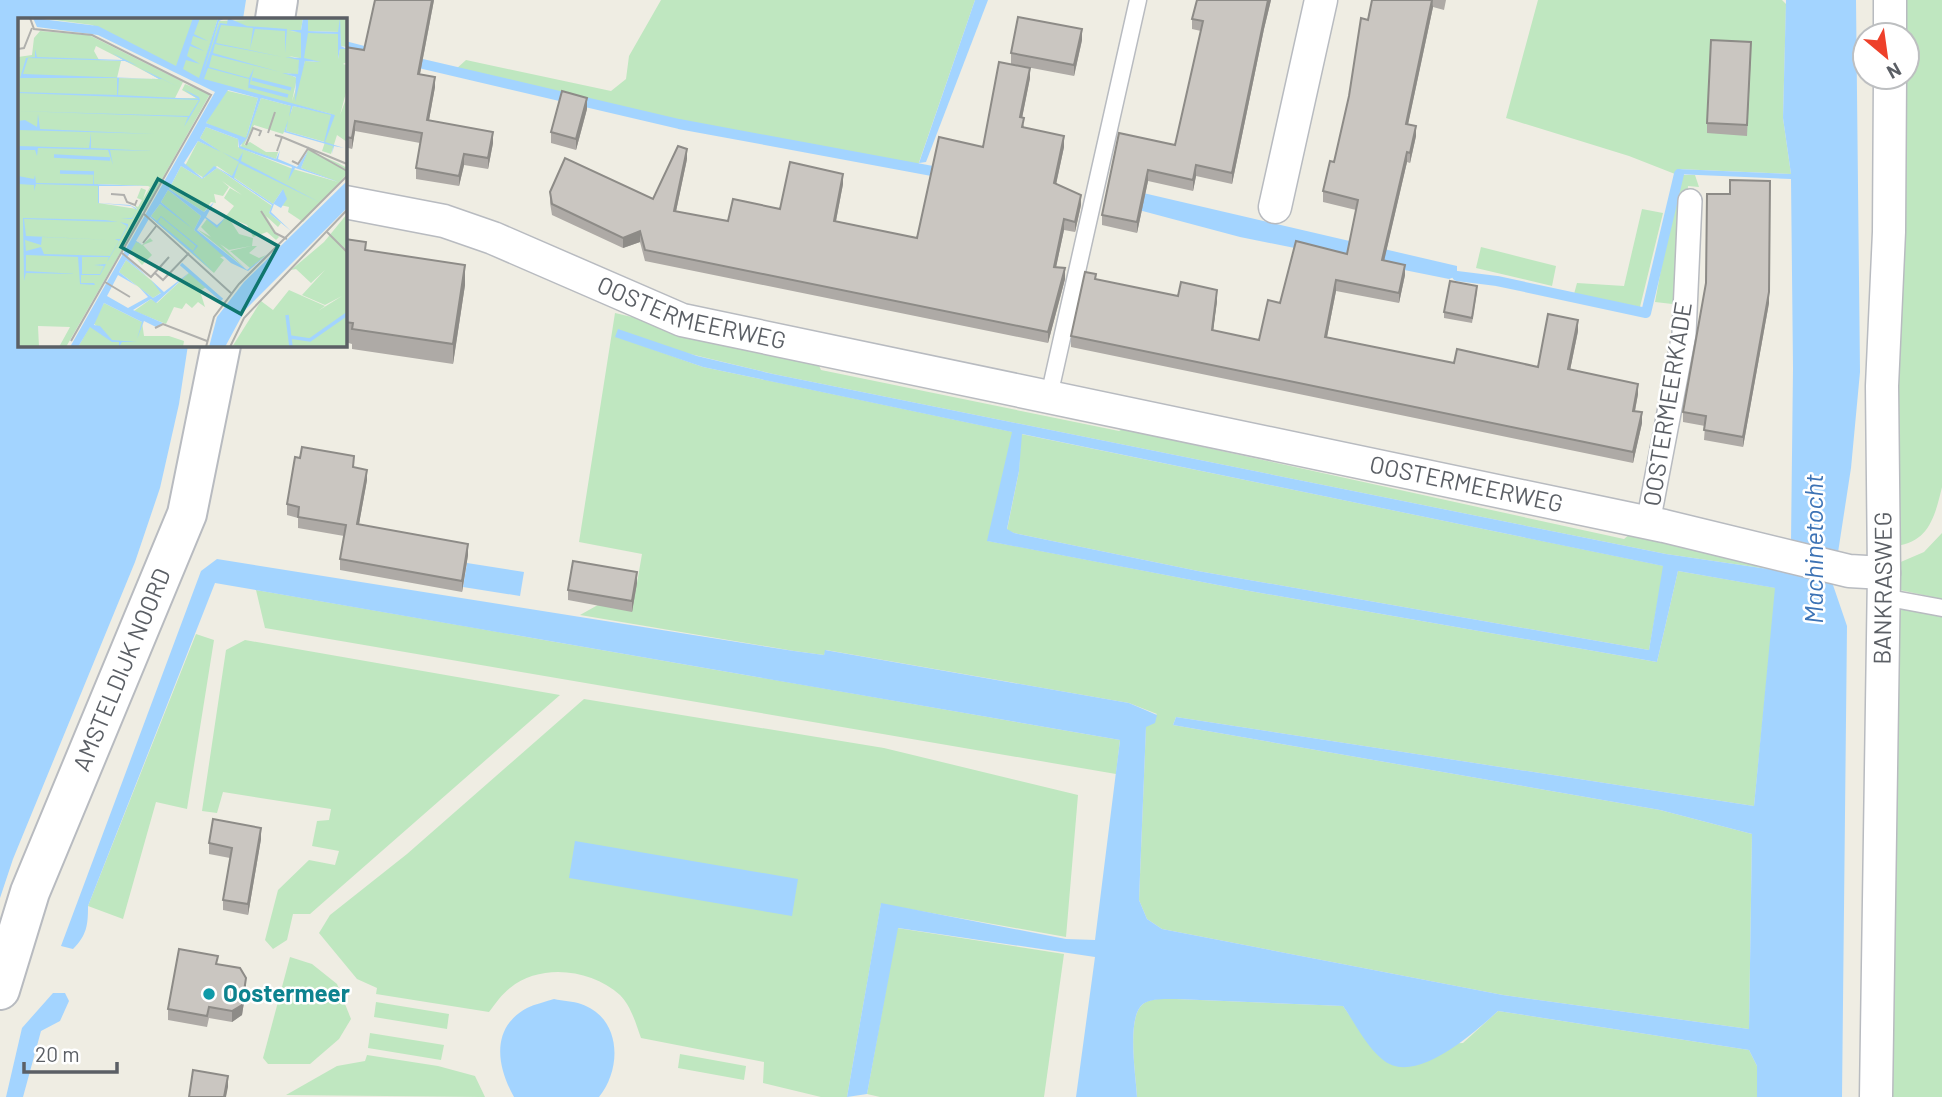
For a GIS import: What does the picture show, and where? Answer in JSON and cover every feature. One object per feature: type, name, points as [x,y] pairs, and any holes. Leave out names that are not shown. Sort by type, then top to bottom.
[{"type":"street","points":[[275,18],[278,0]]},
{"type":"street","points":[[1275,206],[1321,0]]},
{"type":"street","points":[[1890,0],[1890,21]]},
{"type":"street","name":"BANKRASWEG","points":[[1876,1097],[1884,585],[1882,386],[1889,232],[1890,91]]},
{"type":"street","name":"OOSTERMEERKADE","points":[[1648,523],[1684,334],[1690,201]]},
{"type":"street","name":"OOSTERMEERWEG","points":[[346,202],[444,221],[493,238],[682,320],[1648,523],[1849,571],[1884,585]]},
{"type":"street","name":"AMSTELDIJK NOORD","points":[[0,990],[30,892],[187,514],[221,346]]},
{"type":"lane","points":[[1049,396],[1138,0]]},
{"type":"lane","points":[[1884,585],[1942,608]]},
{"type":"green space","points":[[661,0],[975,0],[916,171],[679,124],[455,70],[466,60],[611,91],[626,79],[629,56]]},
{"type":"green space","points":[[1538,0],[1782,0],[1786,4],[1783,118],[1791,174],[1678,169],[1675,174],[1629,156],[1506,118]]},
{"type":"green space","points":[[1902,0],[1942,0],[1942,487],[1929,526],[1916,539],[1896,546],[1901,91],[1921,91],[1921,21],[1902,21]]},
{"type":"green space","points":[[1683,175],[1695,175],[1699,187],[1688,186],[1681,305],[1655,302],[1669,226]]},
{"type":"green space","points":[[1642,209],[1663,213],[1640,307],[1574,294],[1577,283],[1624,286]]},
{"type":"green space","points":[[1481,247],[1556,266],[1552,286],[1476,268]]},
{"type":"green space","points":[[615,313],[817,361],[821,370],[1119,431],[1129,425],[1195,436],[1194,445],[1624,539],[1636,529],[1788,572],[1666,554],[773,374],[615,336],[703,367],[1013,432],[988,541],[1244,590],[1657,662],[1678,571],[1776,588],[1754,806],[1176,717],[1173,725],[1660,810],[1752,834],[1749,1029],[1503,995],[1162,929],[1147,919],[1139,900],[1146,726],[1157,714],[1129,703],[826,650],[824,655],[794,651],[580,615],[637,583],[642,554],[579,542]]},
{"type":"green space","points":[[1021,434],[1664,566],[1649,650],[1198,571],[1014,533],[1007,530],[1019,471]]},
{"type":"green space","points":[[1942,533],[1942,599],[1900,590],[1896,564],[1924,552]]},
{"type":"green space","points":[[256,590],[1120,740],[1116,774],[265,628]]},
{"type":"green space","points":[[1899,609],[1942,616],[1942,1097],[1889,1097]]},
{"type":"green space","points":[[196,634],[214,640],[187,809],[156,802],[123,919],[88,906]]},
{"type":"green space","points":[[245,640],[560,695],[310,914],[293,914],[287,940],[273,949],[265,940],[278,890],[309,860],[335,865],[339,851],[312,846],[317,821],[329,820],[331,809],[223,792],[217,813],[202,811],[226,650]]},
{"type":"green space","points":[[584,699],[884,748],[1078,795],[1066,937],[881,904],[847,1097],[821,1097],[763,1083],[764,1062],[641,1038],[624,999],[608,986],[581,975],[551,972],[522,980],[504,993],[489,1012],[376,994],[377,988],[357,979],[319,933],[330,915],[407,854]]},
{"type":"green space","points":[[897,928],[1064,954],[1044,1097],[880,1097],[867,1094]]},
{"type":"green space","points":[[290,957],[312,964],[337,984],[351,1019],[339,1039],[310,1064],[268,1064],[263,1058]]},
{"type":"green space","points":[[1151,1000],[1343,1006],[1372,1047],[1463,1043],[1498,1011],[1749,1050],[1757,1066],[1757,1097],[1137,1097],[1133,1034],[1138,1011],[1143,1004]]},
{"type":"green space","points":[[376,1002],[449,1014],[447,1029],[374,1017]]},
{"type":"green space","points":[[370,1033],[444,1045],[441,1060],[368,1048]]},
{"type":"green space","points":[[680,1054],[746,1066],[744,1080],[678,1068]]},
{"type":"green space","points":[[367,1055],[438,1066],[475,1076],[485,1097],[286,1095],[337,1066],[365,1061]]},
{"type":"water","points":[[0,0],[246,0],[243,18],[18,18],[18,346],[188,346],[179,404],[160,488],[135,562],[13,859],[0,898]]},
{"type":"water","points":[[975,0],[988,0],[926,162],[919,163]]},
{"type":"water","name":"Machinetocht","points":[[1786,0],[1856,0],[1856,21],[1851,21],[1851,91],[1857,91],[1860,372],[1851,468],[1833,585],[1847,626],[1842,1097],[1757,1097],[1757,1066],[1749,1050],[1498,1011],[1443,1054],[1410,1067],[1395,1066],[1376,1054],[1343,1006],[1168,999],[1147,1002],[1138,1011],[1133,1034],[1137,1097],[1076,1097],[1095,957],[898,928],[867,1094],[847,1097],[881,903],[1066,939],[1095,940],[1120,740],[215,583],[88,906],[84,934],[73,949],[61,946],[201,571],[217,559],[794,651],[824,655],[825,650],[1129,703],[1157,715],[1155,723],[1146,727],[1139,900],[1147,919],[1162,929],[1503,995],[1749,1029],[1752,834],[1660,810],[1173,725],[1176,717],[1754,806],[1775,588],[1678,571],[1657,662],[1244,590],[987,541],[1012,432],[703,367],[615,337],[618,329],[697,356],[773,374],[1666,554],[1788,572],[1791,542],[1793,368],[1791,179],[1675,174],[1677,169],[1791,174],[1783,118]],"holes":[[[1022,434],[1663,566],[1649,650],[1198,571],[1014,533],[1007,529],[1019,471]]]},
{"type":"water","points":[[1109,185],[1457,266],[1457,276],[1449,279],[1240,237],[1105,201]]},
{"type":"water","points":[[467,563],[524,572],[520,596],[463,587]]},
{"type":"water","points":[[575,841],[798,879],[792,916],[569,878]]},
{"type":"water","points":[[53,993],[65,993],[69,1001],[60,1021],[41,1031],[23,1097],[6,1097],[22,1028]]},
{"type":"water","points":[[554,999],[578,1003],[594,1011],[604,1020],[611,1032],[614,1045],[612,1073],[599,1097],[514,1097],[508,1085],[500,1049],[507,1026],[527,1008]]},
{"type":"building","points":[[375,0],[432,0],[418,74],[435,77],[427,120],[493,132],[488,158],[464,154],[459,176],[416,168],[422,133],[355,121],[352,138],[346,137],[346,47],[364,50]]},
{"type":"building","points":[[1197,0],[1268,0],[1232,173],[1196,165],[1193,180],[1148,170],[1137,222],[1102,215],[1119,133],[1175,145],[1203,21],[1192,19]]},
{"type":"building","points":[[1372,0],[1432,0],[1406,124],[1416,126],[1410,153],[1407,152],[1382,260],[1405,265],[1399,293],[1336,280],[1325,337],[1454,363],[1457,349],[1538,367],[1548,314],[1578,320],[1568,369],[1638,384],[1633,411],[1642,412],[1633,452],[1071,336],[1085,272],[1096,274],[1095,279],[1178,296],[1181,282],[1217,290],[1212,330],[1259,340],[1268,300],[1280,303],[1296,241],[1347,254],[1358,200],[1323,191],[1330,161],[1334,162],[1349,96],[1361,18],[1368,20]]},
{"type":"building","points":[[1018,17],[1082,29],[1074,65],[1011,53]]},
{"type":"building","points":[[1711,40],[1751,42],[1747,125],[1707,123]]},
{"type":"building","points":[[999,62],[1030,68],[1020,117],[1024,118],[1022,127],[1064,136],[1054,183],[1081,195],[1075,222],[1064,219],[1054,267],[1065,268],[1048,332],[645,250],[640,231],[623,238],[552,204],[550,192],[565,158],[653,199],[678,146],[687,149],[674,211],[728,221],[733,199],[780,209],[790,162],[843,174],[834,221],[917,238],[939,137],[983,147]]},
{"type":"building","points":[[562,91],[587,98],[576,139],[551,132]]},
{"type":"building","points":[[1730,180],[1770,181],[1769,292],[1743,437],[1704,430],[1706,416],[1683,412],[1706,283],[1707,194],[1730,194]]},
{"type":"building","points":[[346,239],[366,242],[365,250],[465,265],[453,344],[352,329],[353,323],[346,322]]},
{"type":"building","points":[[1450,281],[1477,286],[1472,318],[1444,312]]},
{"type":"building","points":[[302,447],[354,456],[353,467],[367,470],[357,524],[468,544],[462,581],[340,559],[346,525],[298,517],[299,507],[287,504],[295,457],[300,458]]},
{"type":"building","points":[[573,561],[637,572],[632,601],[568,590]]},
{"type":"building","points":[[213,819],[261,828],[248,904],[223,900],[232,848],[209,843]]},
{"type":"building","name":"Oostermeer","points":[[179,949],[218,956],[216,964],[240,968],[246,978],[242,1005],[232,1011],[209,1007],[207,1016],[168,1009]]},
{"type":"building","points":[[193,1070],[228,1076],[224,1097],[189,1097]]},
{"type":"waterway","points":[[346,46],[368,52]]},
{"type":"waterway","points":[[410,61],[679,124],[943,173]]},
{"type":"waterway","points":[[1457,276],[1497,281],[1646,313],[1679,174]]},
{"type":"place","name":"Oostermeer","points":[[209,994]]}]
